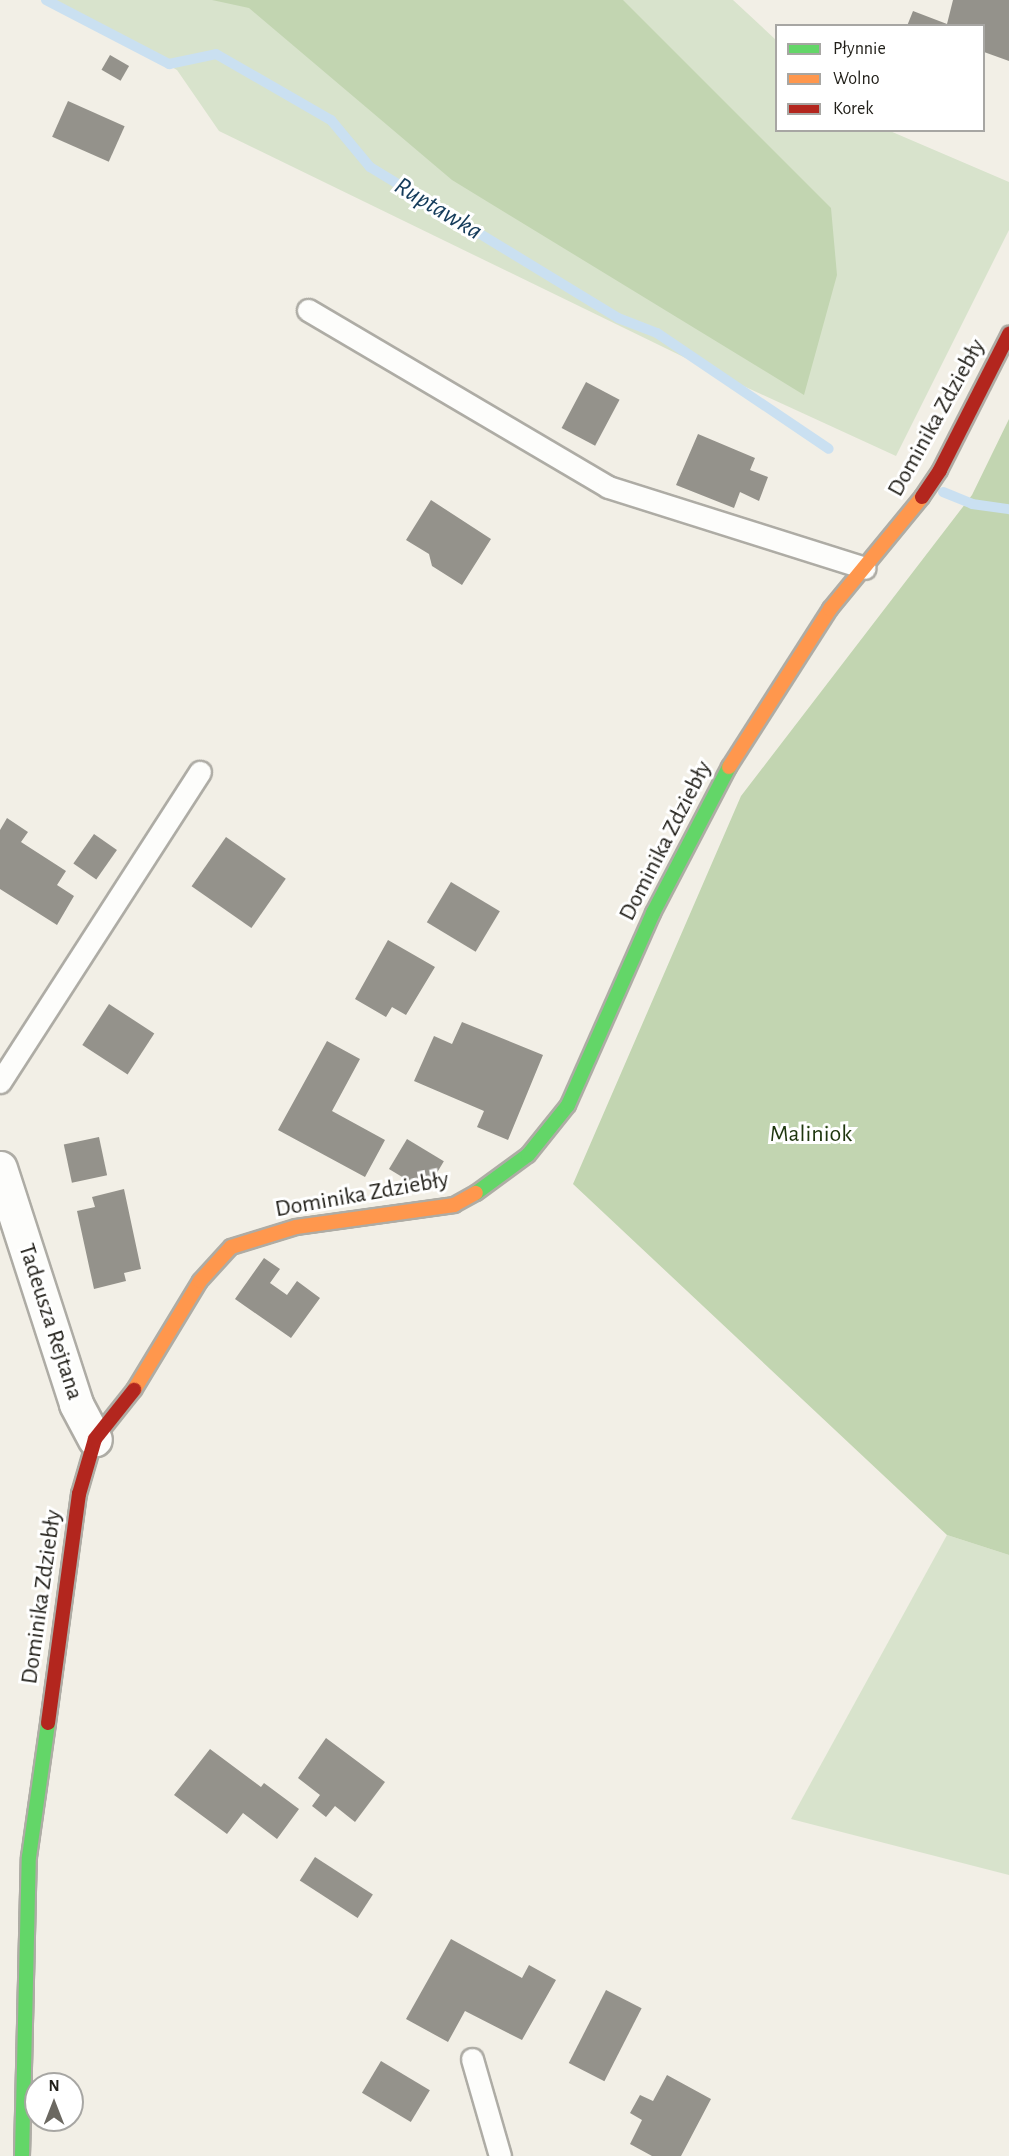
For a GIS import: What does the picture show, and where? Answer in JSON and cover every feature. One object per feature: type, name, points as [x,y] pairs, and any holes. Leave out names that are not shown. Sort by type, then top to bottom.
[{"type":"street","name":"Dominika Zdziebły","points":[[22,2156],[29,1857],[79,1494],[95,1439],[134,1391],[200,1281],[231,1246],[296,1227],[454,1205],[494,1183],[528,1155],[568,1105],[652,913],[744,738],[830,609],[907,520],[940,470],[1009,334]]},
{"type":"street","name":"Tadeusza Rejtana","points":[[0,1168],[76,1404],[95,1439]]},
{"type":"lane","points":[[308,310],[608,487],[865,568]]},
{"type":"lane","points":[[0,1082],[200,772]]},
{"type":"lane","points":[[472,2059],[500,2156]]},
{"type":"green space","points":[[51,0],[733,0],[775,39],[775,132],[892,132],[1009,182],[1009,230],[896,456],[737,383],[219,131],[177,70]]},
{"type":"green space","points":[[212,0],[623,0],[831,208],[837,275],[804,395],[452,180],[249,8]]},
{"type":"green space","name":"Maliniok","points":[[1009,419],[1009,1555],[947,1535],[573,1184],[741,796],[972,495]]},
{"type":"green space","points":[[947,1535],[1009,1555],[1009,1875],[791,1819]]},
{"type":"building","points":[[953,0],[1009,0],[1009,61],[985,52],[985,24],[947,24]]},
{"type":"building","points":[[913,11],[947,24],[908,24]]},
{"type":"building","points":[[110,55],[129,66],[121,81],[102,70]]},
{"type":"building","points":[[68,101],[125,126],[109,162],[52,137]]},
{"type":"building","points":[[586,382],[620,400],[595,446],[562,428]]},
{"type":"building","points":[[698,434],[755,458],[750,470],[768,477],[759,501],[740,492],[734,508],[676,485]]},
{"type":"building","points":[[431,500],[491,539],[462,585],[432,566],[429,554],[406,540]]},
{"type":"building","points":[[7,818],[28,832],[21,842],[66,871],[57,885],[74,896],[57,925],[0,889],[0,830]]},
{"type":"building","points":[[94,834],[117,850],[96,880],[73,863]]},
{"type":"building","points":[[226,837],[286,879],[251,928],[192,886]]},
{"type":"building","points":[[451,882],[500,911],[476,952],[427,922]]},
{"type":"building","points":[[388,940],[435,967],[406,1015],[392,1007],[386,1017],[355,999]]},
{"type":"building","points":[[109,1004],[154,1033],[128,1075],[82,1045]]},
{"type":"building","points":[[462,1022],[543,1055],[508,1140],[477,1127],[484,1111],[414,1081],[434,1036],[452,1044]]},
{"type":"building","points":[[327,1041],[360,1059],[332,1111],[385,1140],[365,1177],[278,1130]]},
{"type":"building","points":[[99,1137],[107,1175],[72,1183],[64,1144]]},
{"type":"building","points":[[407,1139],[444,1161],[426,1191],[389,1169]]},
{"type":"building","points":[[124,1189],[141,1269],[124,1273],[126,1281],[94,1289],[77,1211],[95,1207],[92,1197]]},
{"type":"building","points":[[264,1258],[280,1269],[270,1283],[287,1295],[297,1281],[320,1298],[291,1338],[235,1299]]},
{"type":"building","points":[[326,1738],[385,1782],[355,1822],[335,1806],[326,1817],[312,1806],[320,1795],[298,1778]]},
{"type":"building","points":[[210,1749],[261,1787],[264,1783],[299,1809],[277,1839],[243,1813],[227,1834],[174,1795]]},
{"type":"building","points":[[315,1857],[373,1895],[358,1918],[300,1880]]},
{"type":"building","points":[[451,1939],[522,1978],[529,1965],[556,1980],[522,2040],[465,2011],[448,2042],[406,2019]]},
{"type":"building","points":[[606,1990],[642,2008],[604,2081],[569,2063]]},
{"type":"building","points":[[381,2061],[430,2090],[411,2122],[362,2093]]},
{"type":"building","points":[[667,2075],[711,2099],[681,2156],[652,2156],[630,2144],[642,2120],[630,2113],[640,2095],[653,2101]]},
{"type":"waterway","name":"Ruptawka","points":[[46,0],[169,64],[216,54],[331,120],[370,167],[618,318],[657,333],[829,449]]},
{"type":"waterway","name":"Ruptawka","points":[[943,492],[972,504],[1009,509]]},
{"type":"traffic: fast","points":[[476,1193],[528,1155],[568,1105],[653,913],[729,767]]},
{"type":"traffic: fast","points":[[22,2156],[29,1857],[48,1723]]},
{"type":"traffic: slow","points":[[729,767],[830,609],[922,497]]},
{"type":"traffic: slow","points":[[134,1390],[200,1281],[231,1247],[296,1227],[454,1205],[476,1193]]},
{"type":"traffic: jam","points":[[922,497],[940,470],[1009,334]]},
{"type":"traffic: jam","points":[[48,1723],[79,1494],[95,1439],[134,1390]]}]
